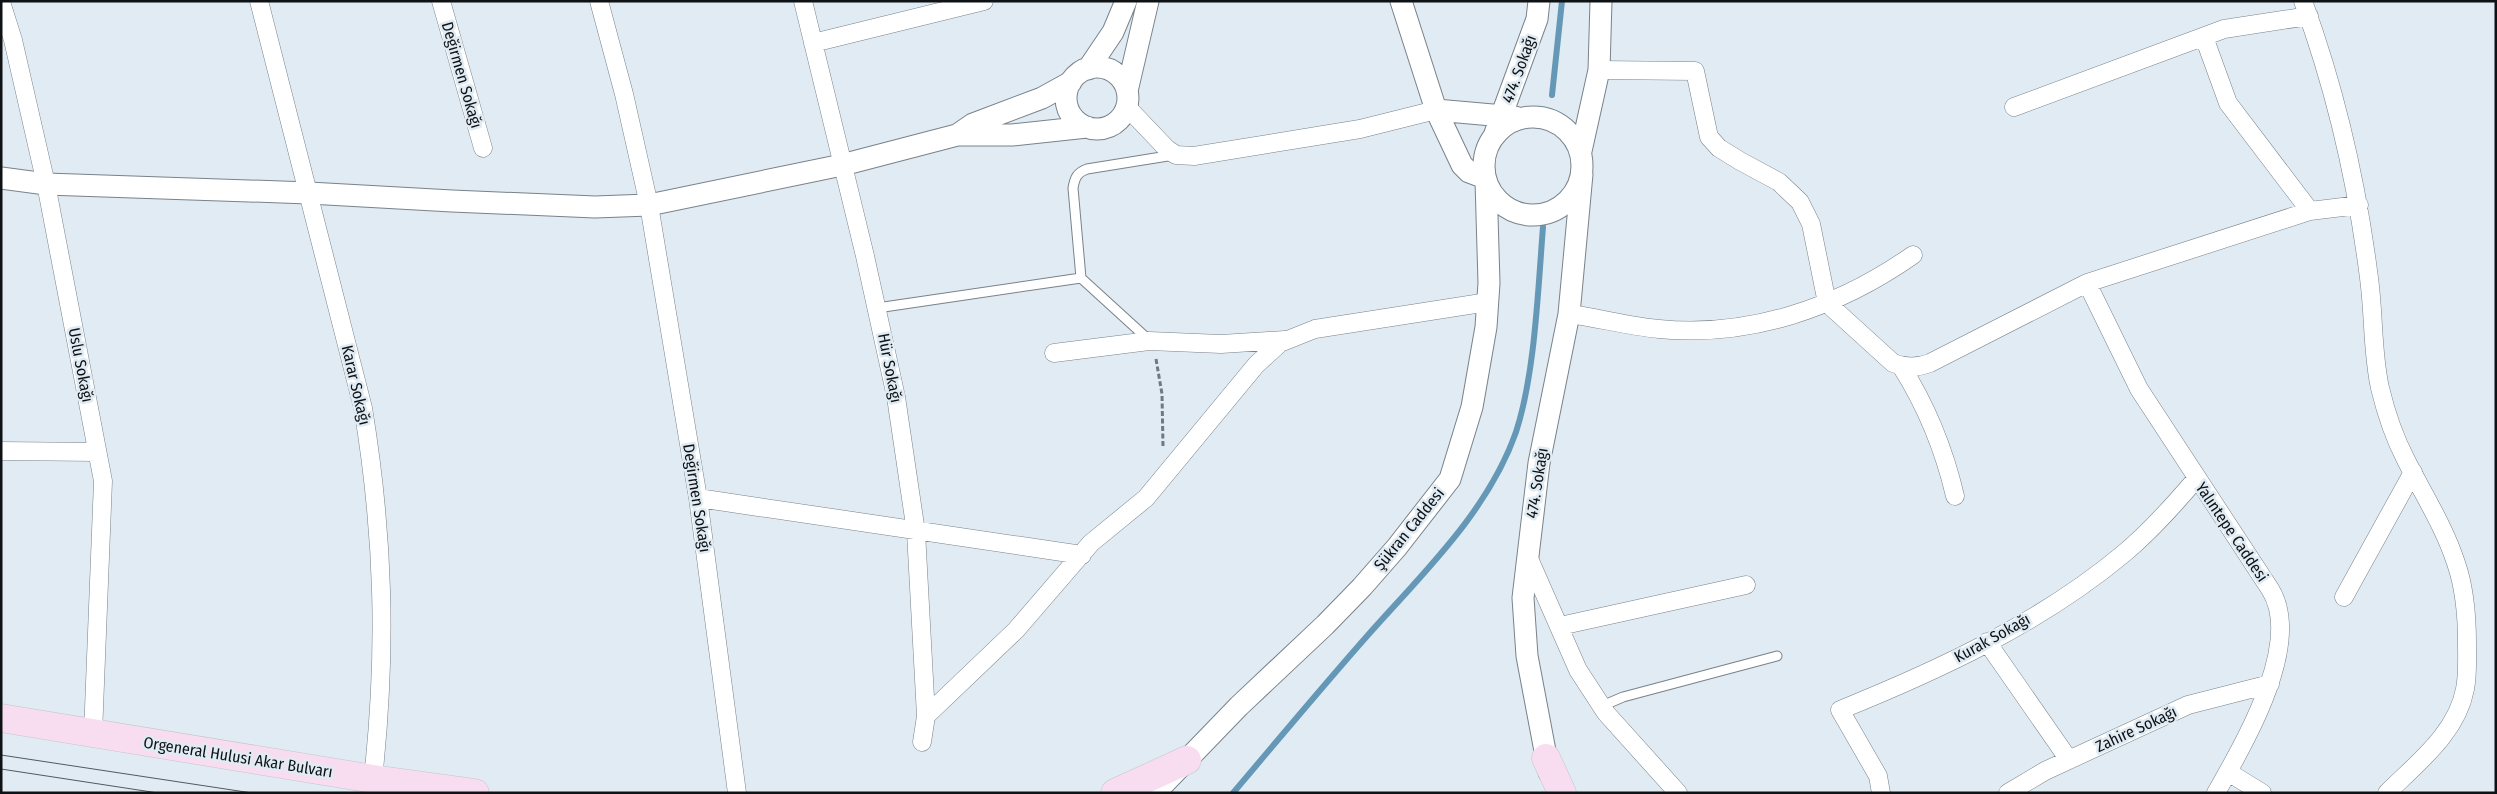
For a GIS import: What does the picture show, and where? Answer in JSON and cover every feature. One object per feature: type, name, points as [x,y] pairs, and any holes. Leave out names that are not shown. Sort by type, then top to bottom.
[{"type":"main road","name":"Orgeneral Hulusi Akar Bulvarı","points":[[1,718],[373,779],[475,793]]},
{"type":"main road","points":[[1546,758],[1562,793]]},
{"type":"main road","points":[[1116,793],[1187,760]]},
{"type":"street","name":"Karar Sokağı","points":[[259,1],[363,408],[377,508],[382,576],[383,663],[373,779]]},
{"type":"street","name":"Değirmen Sokağı","points":[[441,1],[483,148]]},
{"type":"street","name":"Değirmen Sokağı","points":[[599,1],[624,94],[649,205],[698,498],[735,766],[737,793]]},
{"type":"street","name":"Hür Sokağı","points":[[803,1],[878,308],[896,397],[916,532],[926,716],[922,742]]},
{"type":"street","points":[[813,43],[984,1]]},
{"type":"street","points":[[1088,69],[1113,32],[1126,1]]},
{"type":"street","points":[[1,178],[46,184],[309,193],[595,207],[649,205],[842,165],[957,135],[1012,135],[1087,127],[1098,129],[1109,127],[1122,117],[1148,1]]},
{"type":"street","points":[[1400,1],[1436,110],[1462,165],[1469,172],[1486,180]]},
{"type":"street","name":"474. Sokağı","points":[[1494,136],[1537,19],[1539,1]]},
{"type":"street","points":[[1524,118],[1502,127],[1494,136],[1484,158],[1486,180],[1499,202],[1508,209],[1519,214],[1543,215],[1554,211],[1573,196],[1582,174],[1581,151],[1599,70],[1601,1]]},
{"type":"street","name":"Uslu Sokağı","points":[[1,2],[13,40],[46,184],[103,481],[93,734]]},
{"type":"street","points":[[2014,107],[2224,29],[2306,9],[2342,127],[2359,205],[2370,280],[2380,384],[2394,434],[2447,540],[2462,583],[2467,621],[2466,688],[2462,702],[2450,727],[2387,793]]},
{"type":"street","points":[[2204,37],[2228,103],[2310,211]]},
{"type":"street","points":[[1087,127],[1074,118],[1068,108],[1067,92],[1071,82],[1078,74],[1088,69],[1099,67],[1115,73],[1122,81],[1127,99],[1167,149],[1176,155],[1194,156],[1360,129],[1436,110],[1548,119],[1568,131],[1581,151]]},
{"type":"street","points":[[1599,70],[1695,71],[1709,138],[1719,148],[1779,182],[1790,191],[1806,212],[1813,230],[1827,303],[1893,362],[1901,366],[1920,367],[1930,364],[2087,283],[2310,211],[2359,205]]},
{"type":"street","points":[[957,135],[973,124],[1042,98],[1071,82]]},
{"type":"street","name":"474. Sokağı","points":[[1553,793],[1527,656],[1523,598],[1539,463],[1568,314],[1582,174]]},
{"type":"street","name":"Şükran Caddesi","points":[[1155,793],[1362,587],[1403,540],[1450,479],[1472,407],[1480,367],[1488,302],[1489,240],[1486,180]]},
{"type":"street","points":[[1568,314],[1644,327],[1695,330],[1758,324],[1827,303],[1868,285],[1913,256]]},
{"type":"street","name":"Yalıntepe Caddesi","points":[[2087,283],[2139,389],[2270,588],[2278,606],[2280,642],[2277,663],[2270,684],[2216,793]]},
{"type":"street","points":[[926,716],[1016,630],[1090,544],[1128,514],[1160,483],[1197,434],[1267,353],[1285,340],[1315,329],[1488,302]]},
{"type":"street","points":[[1054,353],[1149,341],[1222,344],[1285,340]]},
{"type":"street","points":[[1901,366],[1923,402],[1937,433],[1955,496]]},
{"type":"street","points":[[1,451],[97,452]]},
{"type":"street","points":[[2344,597],[2413,472]]},
{"type":"street","name":"Kurak Sokağı","points":[[1881,793],[1878,776],[1840,710],[1890,690],[1987,642],[2095,576],[2149,531],[2196,478]]},
{"type":"street","points":[[698,498],[916,532],[1082,554]]},
{"type":"street","points":[[1527,554],[1578,670],[1602,706],[1678,793]]},
{"type":"street","points":[[1560,626],[1746,585]]},
{"type":"street","points":[[1987,642],[2069,760]]},
{"type":"street","name":"Zahire Sokağı","points":[[2008,793],[2045,771],[2188,705],[2270,684]]},
{"type":"street","points":[[2228,772],[2262,793]]},
{"type":"lane","points":[[1149,341],[1081,278],[1073,188],[1075,177],[1079,172],[1088,169],[1176,155]]},
{"type":"lane","points":[[878,308],[1081,278]]},
{"type":"lane","points":[[1602,706],[1623,697],[1777,656]]},
{"type":"path","points":[[1149,341],[1158,369],[1162,394],[1163,451],[1160,483]]},
{"type":"waterway","points":[[1552,95],[1562,1]]},
{"type":"waterway","points":[[1233,793],[1452,541],[1489,489],[1504,461],[1516,432],[1528,384],[1535,331],[1543,227]]},
{"type":"tram line","points":[[1,755],[252,793]]},
{"type":"tram line","points":[[1,769],[158,793]]}]
